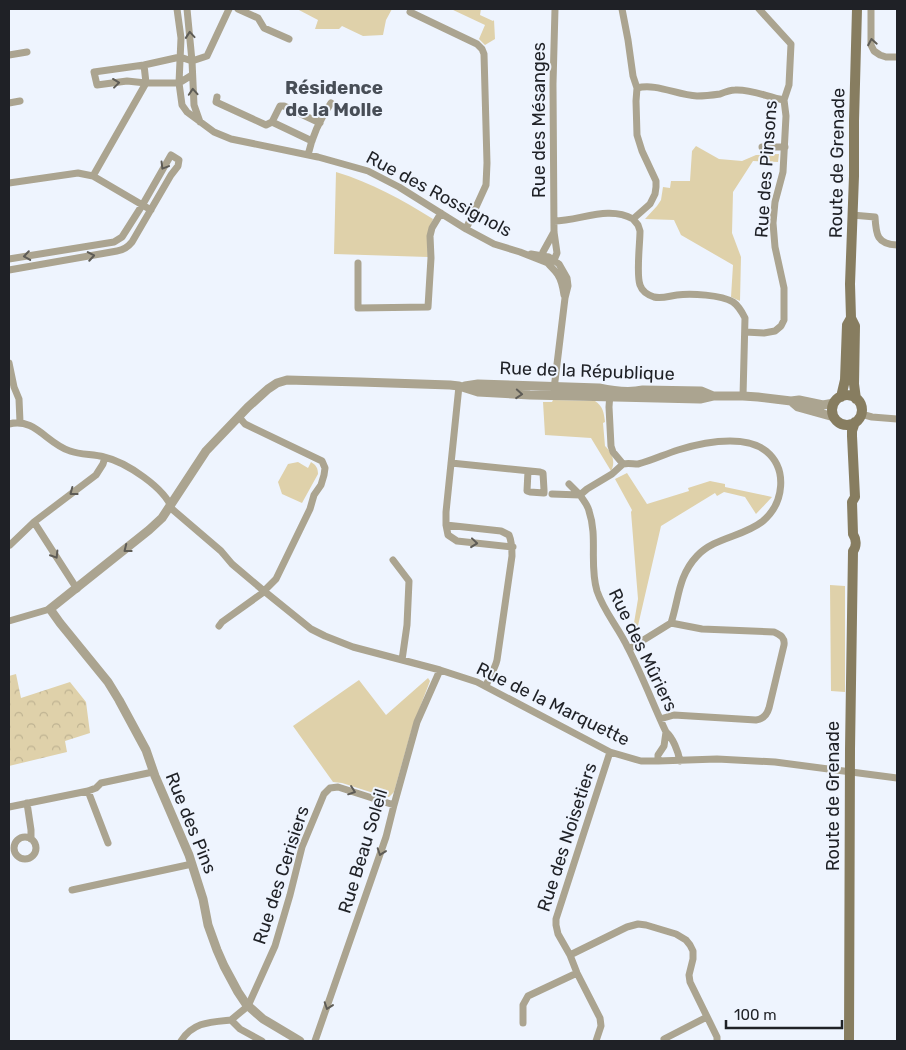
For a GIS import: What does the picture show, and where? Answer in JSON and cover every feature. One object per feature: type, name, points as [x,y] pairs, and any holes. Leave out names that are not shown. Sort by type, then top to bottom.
[{"type":"main road","name":"Route de Grenade","points":[[856,399],[854,384],[855,326],[851,318],[850,284],[857,9]]},
{"type":"main road","name":"Route de Grenade","points":[[838,400],[845,380],[848,325],[851,318]]},
{"type":"main road","points":[[849,396],[856,399],[862,407],[858,418],[850,424],[842,424],[836,420],[832,412],[838,400],[849,396]]},
{"type":"main road","name":"Route de Grenade","points":[[848,1041],[853,551],[856,546],[853,534],[852,502],[855,497],[852,432],[858,418]]},
{"type":"main road","name":"Route de Grenade","points":[[842,424],[846,436],[848,496],[852,502]]},
{"type":"street","name":"Rue des Rossignols","points":[[177,9],[181,38],[179,83],[182,105],[187,112],[214,132],[230,139],[344,163],[368,171],[399,187],[466,229],[494,244],[551,262]]},
{"type":"street","points":[[187,9],[194,105],[200,122]]},
{"type":"street","points":[[192,75],[179,83],[146,84],[128,81],[97,85],[94,72],[180,57],[192,61],[207,56],[229,9]]},
{"type":"street","points":[[238,9],[258,18],[264,28],[289,39]]},
{"type":"street","name":"Rue des Mésanges","points":[[551,262],[557,253],[554,232],[553,76],[555,9]]},
{"type":"street","points":[[622,9],[633,76],[637,88],[637,135],[642,152],[656,181],[655,194],[650,204],[633,219]]},
{"type":"street","name":"Rue des Pinsons","points":[[745,332],[764,333],[774,331],[784,320],[784,288],[775,247],[773,223],[775,202],[783,172],[786,116],[784,100],[789,85],[791,44],[758,9]]},
{"type":"street","points":[[764,15],[770,9]]},
{"type":"street","points":[[871,9],[871,45],[874,51],[886,57],[897,57]]},
{"type":"street","points":[[410,12],[477,44],[484,54],[486,185],[466,229]]},
{"type":"street","points":[[9,55],[27,52]]},
{"type":"street","points":[[93,176],[146,84],[144,64]]},
{"type":"street","points":[[637,88],[646,86],[696,96],[745,90],[784,100]]},
{"type":"street","points":[[217,97],[216,102],[266,124],[272,122],[312,140]]},
{"type":"street","points":[[9,103],[20,101]]},
{"type":"street","points":[[308,155],[312,140],[331,103]]},
{"type":"street","points":[[272,122],[280,106],[284,106],[320,123]]},
{"type":"street","points":[[762,147],[785,147]]},
{"type":"street","points":[[9,259],[114,242],[122,238],[171,155],[179,160],[178,166],[171,174],[132,242],[122,250],[9,270]]},
{"type":"street","points":[[9,183],[78,173],[93,176],[151,210]]},
{"type":"street","points":[[358,263],[358,308],[428,307],[431,258],[430,236],[440,213]]},
{"type":"street","points":[[554,221],[565,221],[602,213],[628,216],[638,225],[640,231],[639,277],[640,286],[646,293],[653,297],[661,298],[697,294],[733,302],[741,310],[745,318],[743,396]]},
{"type":"street","points":[[852,215],[875,217],[877,237],[883,242],[897,245]]},
{"type":"street","name":"Rue des Mésanges","points":[[543,256],[543,252],[554,232]]},
{"type":"street","points":[[57,251],[58,261]]},
{"type":"street","name":"Rue des Rossignols","points":[[520,252],[543,256]]},
{"type":"street","points":[[543,256],[551,262],[559,264],[568,286],[554,391]]},
{"type":"street","points":[[9,363],[12,388],[19,399],[20,422],[9,424]]},
{"type":"street","name":"Rue de la République","points":[[50,609],[77,589],[162,518],[206,450],[268,388],[287,380],[460,386],[478,392],[554,391],[599,388],[610,396],[643,390],[701,391],[713,396],[758,397],[791,402],[799,400],[823,405],[838,400]]},
{"type":"street","points":[[460,386],[446,512],[448,535],[457,541],[512,547]]},
{"type":"street","points":[[610,396],[611,446],[613,452],[623,464]]},
{"type":"street","name":"Rue de la République","points":[[791,402],[798,407],[834,417]]},
{"type":"street","points":[[219,626],[264,592],[276,579],[310,510],[314,495],[321,485],[325,468],[322,461],[245,424],[239,418]]},
{"type":"street","points":[[858,418],[897,419]]},
{"type":"street","name":"Rue de la Marquette","points":[[20,422],[32,426],[54,443],[69,451],[105,457],[134,470],[169,501],[172,509],[221,551],[232,564],[264,592],[302,623],[325,636],[353,647],[440,670],[486,686],[610,752],[641,761],[717,759],[775,762],[897,778]]},
{"type":"street","points":[[552,494],[580,495],[612,474],[623,464],[636,464],[678,450],[705,444],[730,441],[747,442],[766,451],[774,459],[781,476],[779,500],[772,512],[764,521],[753,528],[713,543],[695,558],[680,583],[671,623]]},
{"type":"street","points":[[10,545],[34,522],[96,474],[103,464],[105,457]]},
{"type":"street","points":[[451,463],[528,471]]},
{"type":"street","name":"Rue des Mûriers","points":[[569,484],[580,495],[591,516],[593,566],[597,591],[607,613],[629,649],[680,761]]},
{"type":"street","points":[[34,522],[77,589]]},
{"type":"street","points":[[446,525],[501,531],[509,535],[512,547],[496,666],[489,676],[486,686]]},
{"type":"street","points":[[393,560],[409,581],[407,625],[402,660]]},
{"type":"street","points":[[9,621],[50,609]]},
{"type":"street","name":"Rue des Pins","points":[[50,609],[112,688],[146,750],[153,772],[192,864],[203,899],[208,925],[217,950],[238,992],[248,1006],[263,1019],[300,1041]]},
{"type":"street","points":[[629,649],[671,623],[702,629],[774,632],[783,638],[784,646],[769,708],[764,717],[756,720],[674,715],[660,719]]},
{"type":"street","name":"Rue Beau Soleil","points":[[315,1041],[386,837],[417,722],[440,670]]},
{"type":"street","name":"Rue des Mûriers","points":[[658,761],[658,755],[664,746],[666,732]]},
{"type":"street","name":"Rue des Noisetiers","points":[[596,1041],[601,1026],[600,1018],[558,934],[556,918],[610,752]]},
{"type":"street","points":[[9,807],[88,791],[96,788],[101,783],[153,772]]},
{"type":"street","name":"Rue des Cerisiers","points":[[248,1006],[275,946],[302,847],[324,794],[330,788],[338,786],[394,805]]},
{"type":"street","points":[[88,791],[108,843]]},
{"type":"street","points":[[27,803],[31,839]]},
{"type":"street","points":[[72,890],[192,864]]},
{"type":"street","points":[[570,955],[638,924],[676,934],[686,940],[693,951],[689,975],[690,982],[717,1037],[717,1041]]},
{"type":"street","points":[[523,1023],[523,1005],[528,996],[577,973]]},
{"type":"street","points":[[181,1041],[186,1033],[195,1026],[231,1020],[248,1006]]},
{"type":"street","points":[[664,1039],[707,1017]]},
{"type":"street","points":[[231,1020],[240,1029],[262,1041]]},
{"type":"green space","points":[[297,9],[392,9],[386,20],[383,35],[363,36],[342,26],[339,29],[315,29],[318,20]]},
{"type":"green space","points":[[451,9],[481,9],[480,15],[494,20],[495,39],[485,45],[479,39],[485,25]]},
{"type":"green space","points":[[696,146],[719,159],[742,161],[756,155],[779,154],[778,162],[753,161],[733,192],[732,233],[741,257],[740,301],[731,297],[733,265],[681,235],[674,220],[645,219],[661,200],[663,187],[670,188],[671,181],[690,181],[692,151]]},
{"type":"green space","points":[[336,172],[386,192],[433,219],[427,236],[428,257],[334,254]]},
{"type":"green space","points":[[553,400],[595,401],[600,405],[605,419],[603,423],[605,446],[610,451],[613,461],[611,471],[591,438],[545,435],[543,402],[552,402]]},
{"type":"green space","points":[[298,462],[308,468],[311,462],[318,472],[302,503],[282,494],[278,482],[288,464]]},
{"type":"green space","points":[[627,473],[647,504],[689,491],[688,488],[710,481],[725,484],[725,487],[772,497],[756,514],[745,497],[724,492],[717,496],[715,493],[661,526],[637,630],[633,629],[638,599],[632,510],[615,479]]},
{"type":"green space","points":[[830,585],[845,586],[845,692],[831,691]]},
{"type":"green space","points":[[16,674],[21,698],[70,682],[86,702],[90,733],[65,741],[67,752],[9,766],[9,676]]},
{"type":"green space","points":[[428,678],[430,681],[412,728],[394,792],[389,797],[333,782],[293,726],[359,680],[386,715]]},
{"type":"district","name":"Résidence de la Molle","points":[[334,98]]}]
